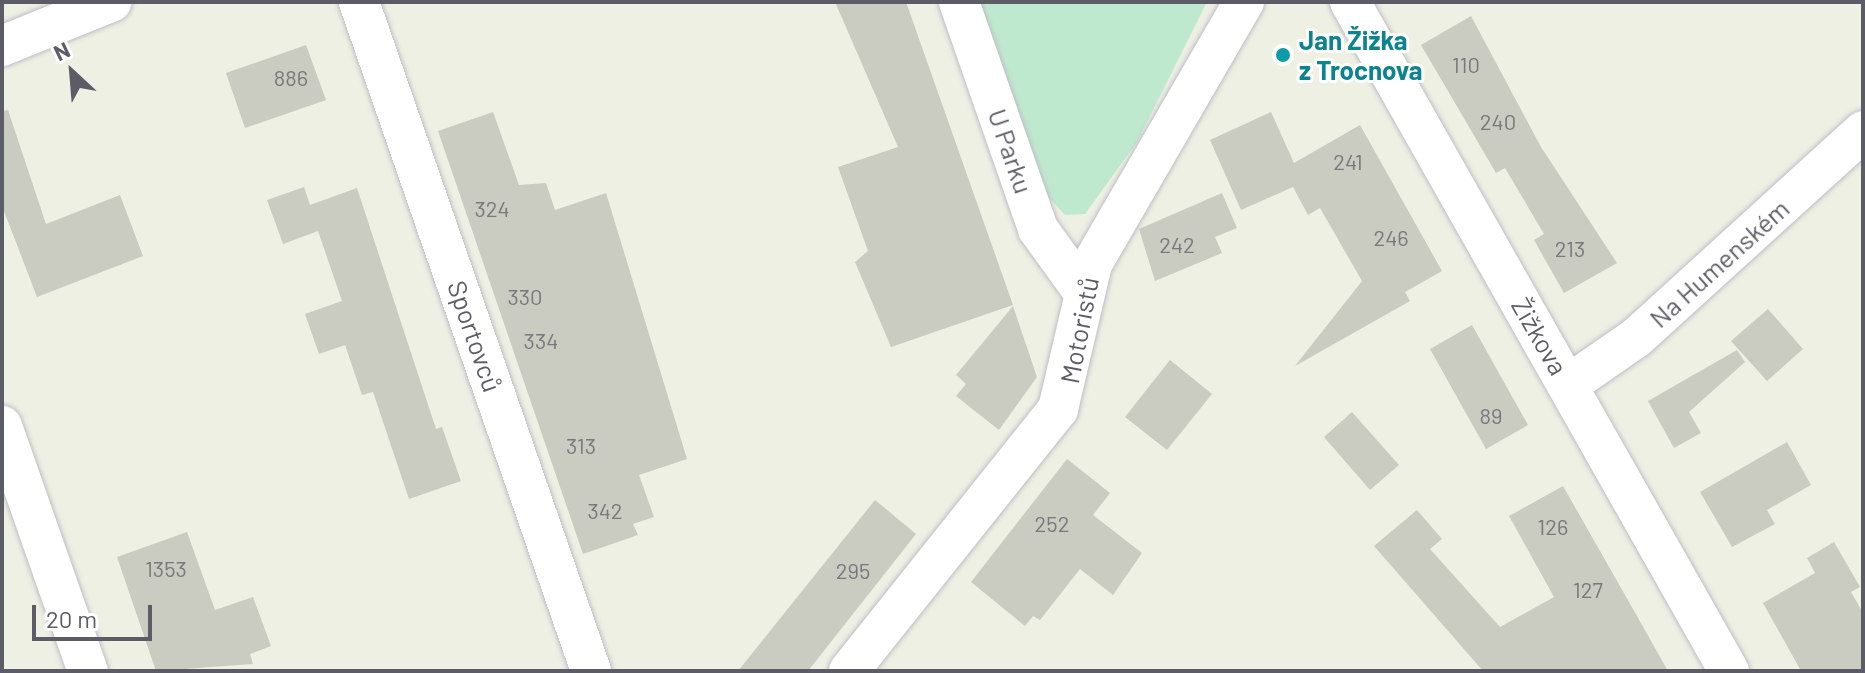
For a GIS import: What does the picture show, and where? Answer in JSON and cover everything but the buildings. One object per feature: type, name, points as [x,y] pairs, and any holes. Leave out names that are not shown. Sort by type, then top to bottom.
[{"type":"street","points":[[2,46],[111,2]]},
{"type":"street","name":"Sportovců","points":[[359,2],[591,671]]},
{"type":"street","name":"U Parku","points":[[959,2],[1038,229],[1082,290]]},
{"type":"street","name":"Motoristů","points":[[849,671],[1058,409],[1072,374],[1082,290],[1244,2]]},
{"type":"street","name":"Žižkova","points":[[1350,2],[1729,671]]},
{"type":"street","name":"Na Humenském","points":[[1568,385],[1637,337],[1863,131]]},
{"type":"street","points":[[2,426],[88,671]]},
{"type":"green space","points":[[970,2],[1207,2],[1137,142],[1085,214],[1065,215],[1033,180]]},
{"type":"place","name":"Jan Žižka z Trocnova","points":[[1283,55]]}]
